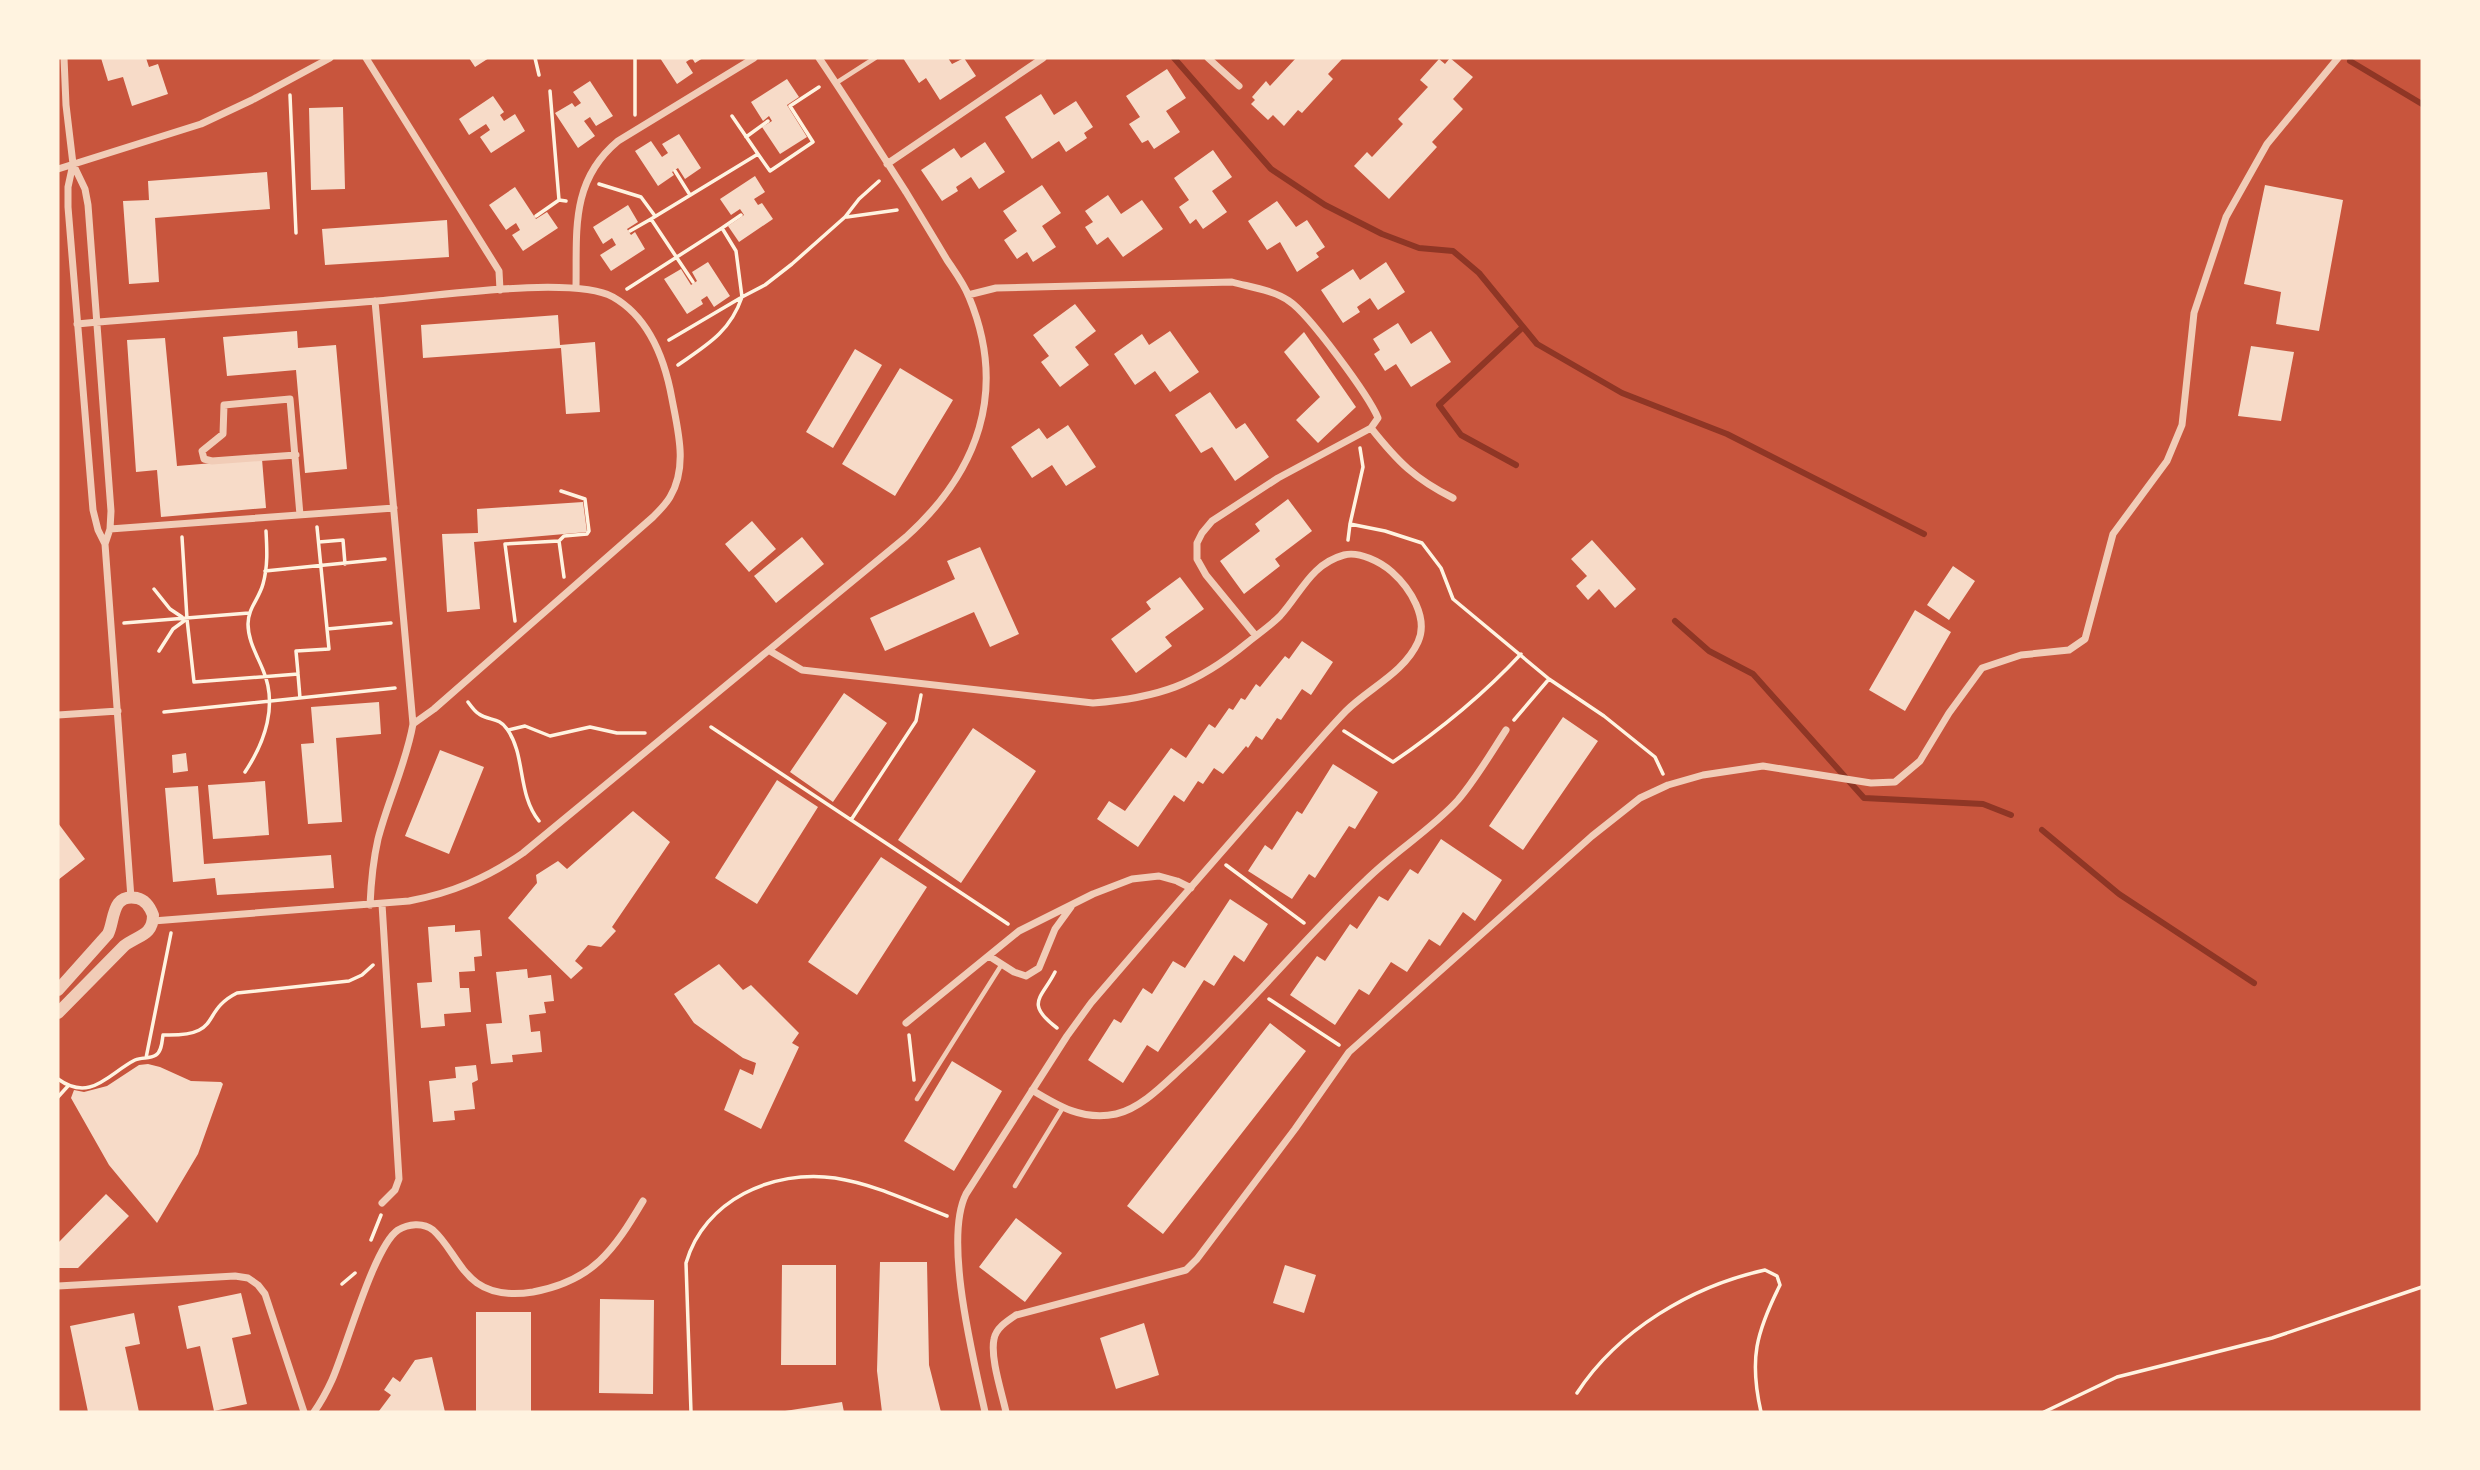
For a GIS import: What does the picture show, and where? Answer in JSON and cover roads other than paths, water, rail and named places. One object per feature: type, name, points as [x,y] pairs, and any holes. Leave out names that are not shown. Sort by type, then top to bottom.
[{"type":"street","points":[[64,58],[61,74],[73,164],[85,190],[97,322],[111,511],[110,529],[105,544]]},
{"type":"street","points":[[58,169],[201,124],[330,58]]},
{"type":"street","points":[[366,58],[499,271],[500,290]]},
{"type":"street","points":[[576,287],[578,202],[587,180],[604,153],[754,58]]},
{"type":"street","points":[[153,921],[382,904],[436,896],[467,886],[497,871],[523,853],[770,651],[925,519],[960,475],[973,448],[985,407],[984,353],[976,316],[968,295],[819,58]]},
{"type":"street","points":[[887,164],[1043,58]]},
{"type":"street","points":[[1208,58],[1239,86]]},
{"type":"street","points":[[1006,1412],[993,1352],[994,1339],[1005,1322],[1016,1315],[1186,1270],[1297,1126],[1349,1052],[1592,836],[1640,798],[1668,785],[1703,775],[1763,766],[1871,783],[1895,782],[1920,761],[1949,713],[1982,668],[2021,655],[2069,650],[2085,639],[2113,534],[2167,461],[2182,425],[2194,313],[2227,217],[2267,144],[2338,58]]},
{"type":"street","points":[[73,164],[68,187],[68,207],[77,324],[93,510],[105,544],[131,898]]},
{"type":"street","points":[[968,295],[996,288],[1232,282],[1288,300],[1303,313],[1376,411],[1378,418],[1371,428],[1278,478],[1212,521],[1196,543],[1197,559],[1206,575],[1256,636]]},
{"type":"street","points":[[77,324],[500,290],[576,287],[595,290],[613,298],[640,320],[658,347],[668,372],[681,455],[679,475],[670,498],[653,517],[434,709],[413,724]]},
{"type":"street","points":[[370,905],[370,887],[378,839],[409,747],[413,724],[375,301]]},
{"type":"street","points":[[296,455],[212,461],[204,459],[202,451],[223,434],[223,405],[290,399],[296,455],[300,515]]},
{"type":"street","points":[[1371,428],[1402,465],[1423,482],[1453,498]]},
{"type":"street","points":[[110,529],[394,508]]},
{"type":"street","points":[[770,651],[802,670],[1093,703],[1129,700],[1163,692],[1215,668],[1278,617],[1307,579],[1324,564],[1346,554],[1366,557],[1387,567],[1401,580],[1420,615],[1419,640],[1409,659],[1364,695],[1334,725],[1091,1003],[965,1194],[958,1220],[966,1326],[985,1412]]},
{"type":"street","points":[[58,715],[118,711]]},
{"type":"street","points":[[1032,1090],[1062,1109],[1078,1114],[1116,1114],[1134,1107],[1225,1029],[1314,931],[1368,877],[1435,823],[1460,798],[1506,730]]},
{"type":"street","points":[[906,1023],[1019,931],[1073,904],[1132,879],[1159,876],[1191,888]]},
{"type":"street","points":[[58,990],[100,944],[112,925],[113,909],[121,901],[131,898],[147,904],[153,921],[146,934],[132,940],[58,1013]]},
{"type":"street","points":[[382,904],[399,1179],[395,1190],[382,1203]]},
{"type":"street","points":[[989,956],[1014,972],[1026,976],[1039,968],[1055,929],[1073,904]]},
{"type":"street","points":[[112,925],[121,937],[132,940]]},
{"type":"street","points":[[314,1412],[332,1381],[378,1260],[398,1231],[412,1225],[425,1225],[434,1231],[463,1270],[477,1283],[493,1292],[526,1293],[549,1289],[583,1275],[621,1239],[643,1201]]},
{"type":"street","points":[[58,1286],[216,1276],[248,1278],[265,1294],[304,1412]]},
{"type":"lane","points":[[836,83],[875,58]]},
{"type":"lane","points":[[917,1099],[1002,964]]},
{"type":"lane","points":[[1015,1186],[1062,1109]]},
{"type":"waterway","points":[[1174,58],[1271,169],[1325,205],[1382,234],[1419,248],[1453,251],[1479,273],[1537,344],[1622,393],[1727,434],[1924,534]]},
{"type":"waterway","points":[[2350,61],[2422,104]]},
{"type":"waterway","points":[[1516,465],[1461,435],[1439,405],[1523,327]]},
{"type":"waterway","points":[[1675,621],[1709,651],[1753,674],[1864,798],[1983,804],[2011,815]]},
{"type":"waterway","points":[[2042,830],[2119,894],[2254,983]]}]
